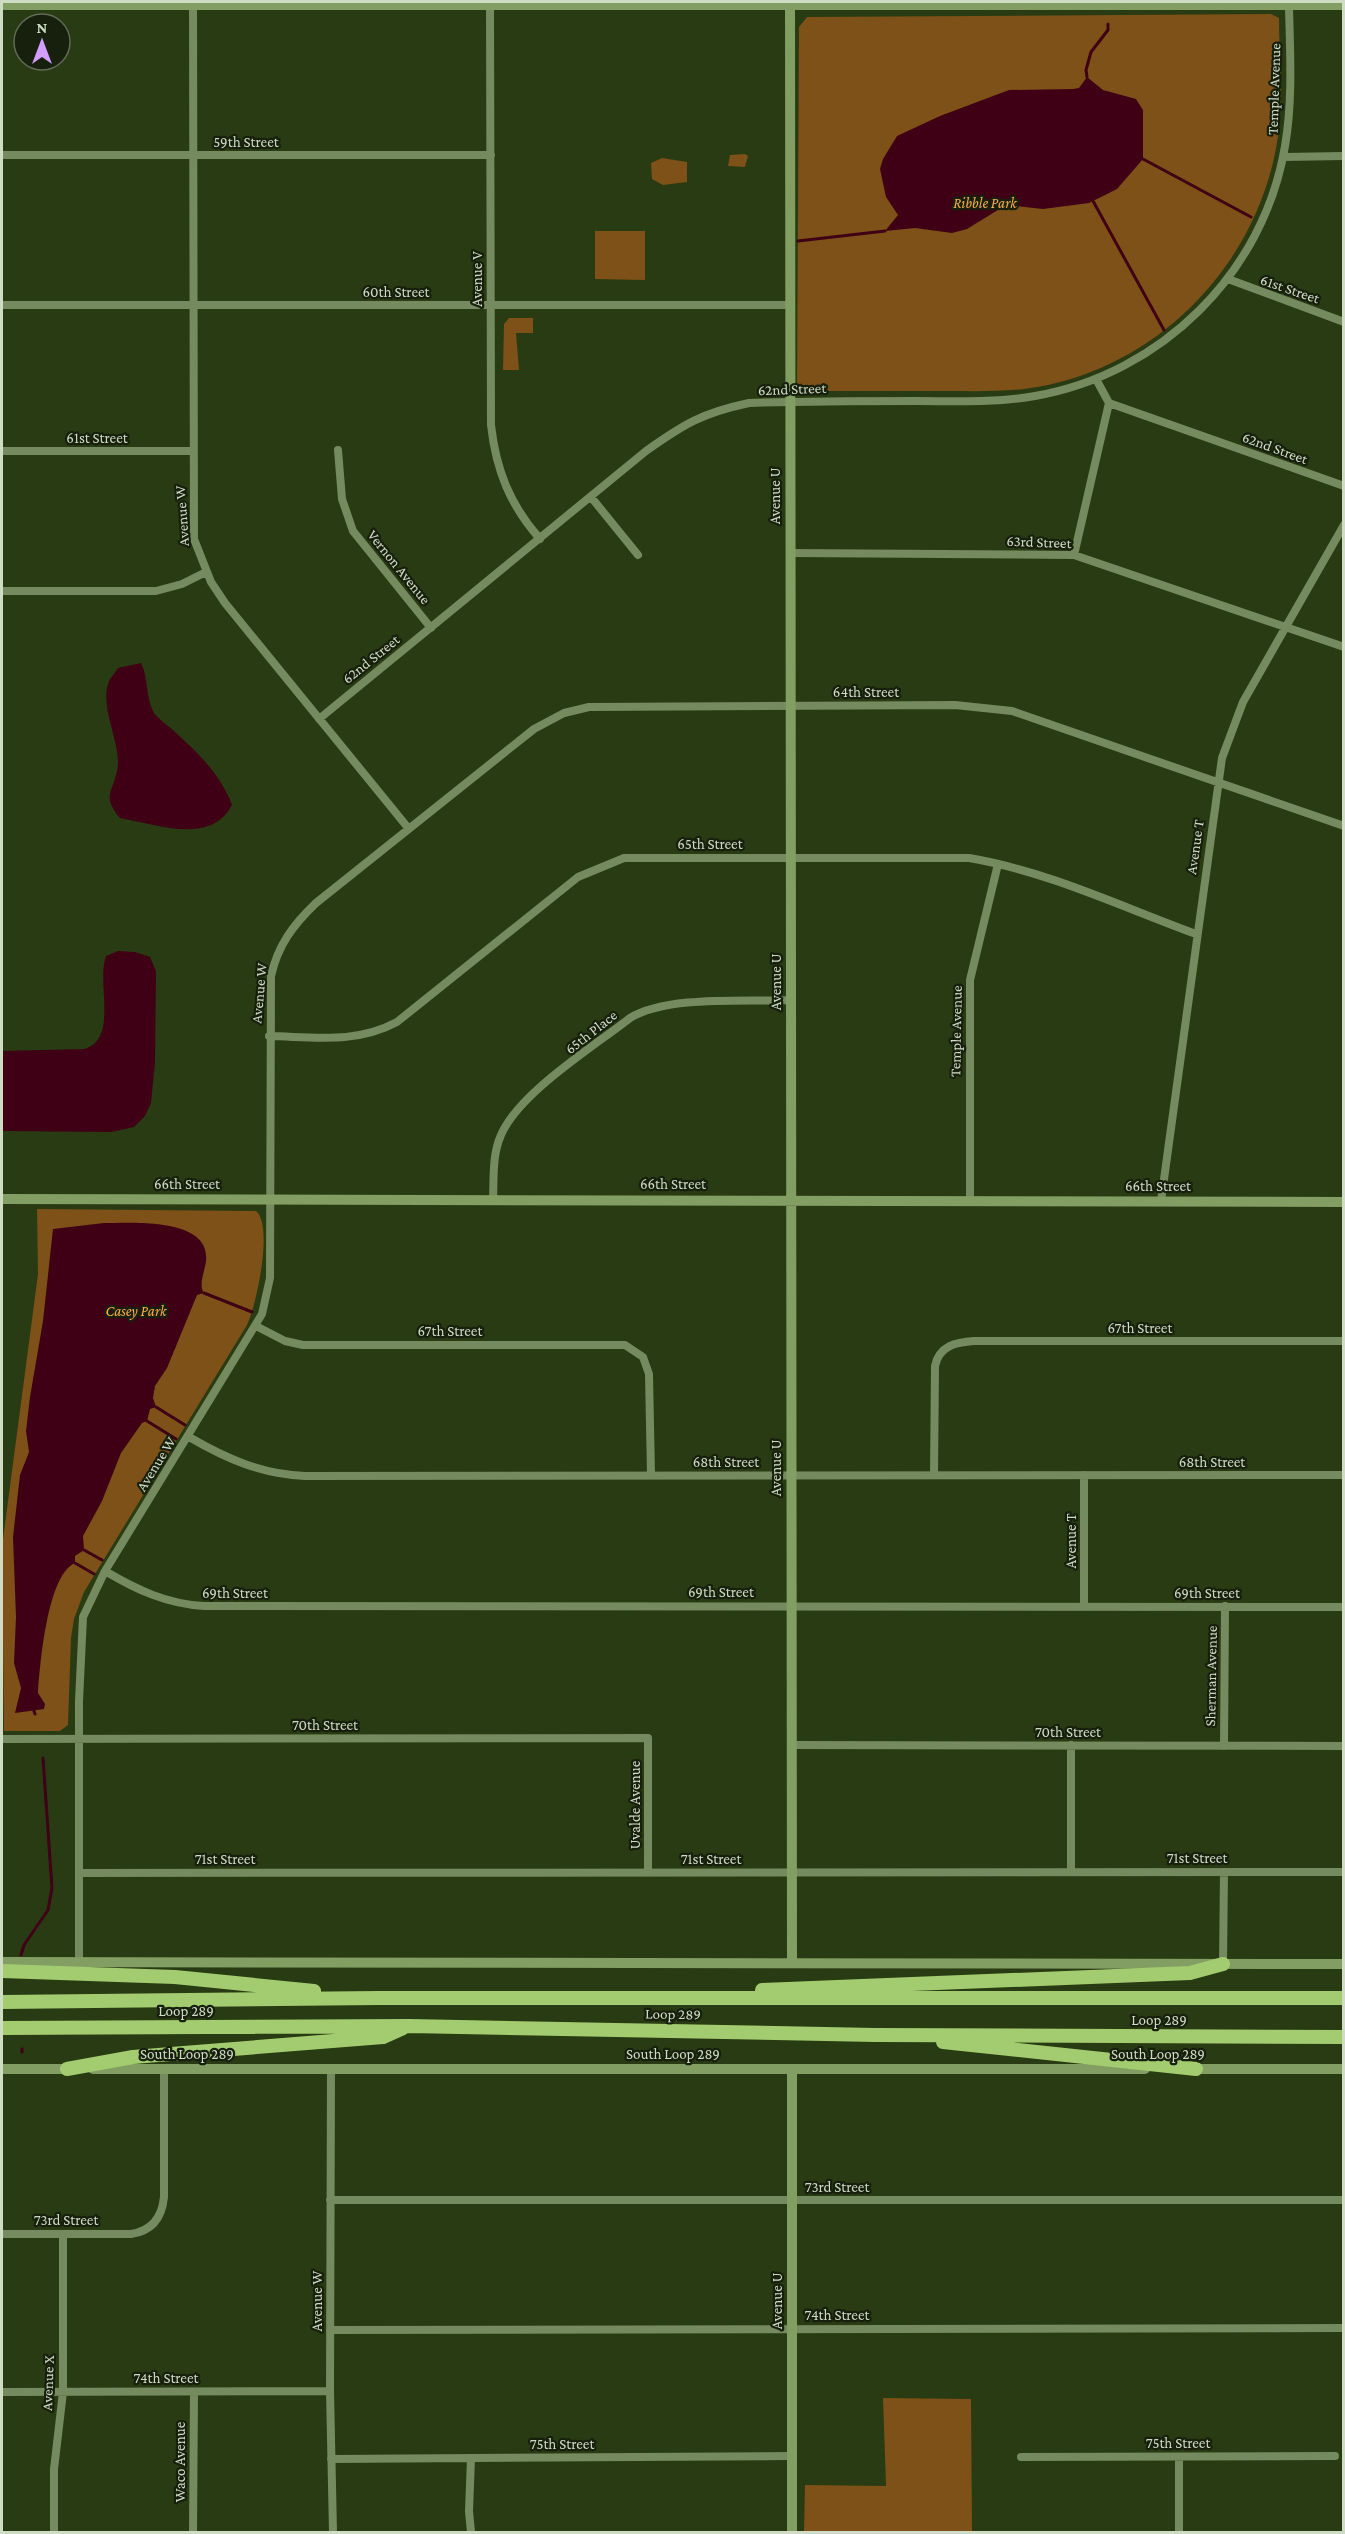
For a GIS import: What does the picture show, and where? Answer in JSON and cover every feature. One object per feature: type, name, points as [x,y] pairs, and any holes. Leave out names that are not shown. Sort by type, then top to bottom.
[{"type":"highway","points":[[642,1998],[781,1989],[1190,1973],[1223,1964]]},
{"type":"highway","points":[[2,1971],[175,1977],[379,1998]]},
{"type":"highway","name":"Loop 289","points":[[2,2002],[379,1998],[1344,1998]]},
{"type":"highway","points":[[67,2069],[133,2057],[383,2037],[409,2026]]},
{"type":"highway","name":"Loop 289","points":[[2,2028],[409,2026],[875,2034],[1344,2037]]},
{"type":"highway","points":[[875,2034],[1196,2069]]},
{"type":"street","name":"Avenue W","points":[[79,1962],[78,1739],[82,1627],[87,1607],[105,1571],[256,1326],[270,1278],[269,1036],[271,976],[276,956],[289,932],[316,903],[409,829],[225,603],[206,572],[194,539],[192,451],[193,4]]},
{"type":"street","name":"Avenue U","points":[[790,4],[792,1963]]},
{"type":"street","points":[[2,5],[1086,4],[1344,6]]},
{"type":"street","name":"Avenue V","points":[[490,6],[491,425],[495,458],[505,488],[520,514],[540,539]]},
{"type":"street","name":"Temple Avenue","points":[[1096,379],[1129,364],[1168,339],[1197,314],[1228,279],[1264,218],[1283,157],[1290,91],[1289,6]]},
{"type":"street","name":"59th Street","points":[[2,155],[491,155]]},
{"type":"street","points":[[1283,157],[1344,156]]},
{"type":"street","name":"61st Street","points":[[1228,279],[1344,322]]},
{"type":"street","name":"60th Street","points":[[2,305],[790,305]]},
{"type":"street","points":[[1074,555],[1109,403],[1096,379]]},
{"type":"street","name":"62nd Street","points":[[319,719],[591,497],[686,423],[713,410],[749,403],[790,401],[1010,399],[1059,391],[1096,379]]},
{"type":"street","name":"62nd Street","points":[[1109,403],[1344,486]]},
{"type":"street","name":"Vernon Avenue","points":[[338,450],[342,499],[353,531],[431,628]]},
{"type":"street","name":"61st Street","points":[[2,451],[192,451]]},
{"type":"street","points":[[591,497],[638,555]]},
{"type":"street","name":"Avenue T","points":[[1161,1201],[1218,782],[1229,733],[1243,702],[1344,525]]},
{"type":"street","name":"63rd Street","points":[[790,553],[1074,555],[1344,647]]},
{"type":"street","points":[[2,591],[156,591],[182,584],[206,572]]},
{"type":"street","name":"64th Street","points":[[409,829],[534,729],[564,713],[589,707],[790,705],[955,705],[1012,711],[1344,826]]},
{"type":"street","name":"65th Street","points":[[269,1036],[341,1038],[364,1036],[380,1031],[397,1022],[578,877],[603,864],[624,858],[969,858],[998,864],[1196,934]]},
{"type":"street","name":"Temple Avenue","points":[[970,1202],[970,980],[998,864]]},
{"type":"street","name":"65th Place","points":[[493,1199],[494,1158],[501,1136],[512,1117],[530,1097],[630,1018],[645,1011],[681,1004],[791,1000]]},
{"type":"street","name":"66th Street","points":[[2,1199],[1344,1202]]},
{"type":"street","name":"67th Street","points":[[256,1326],[285,1341],[303,1345],[615,1344],[633,1349],[643,1357],[650,1382],[651,1475]]},
{"type":"street","name":"67th Street","points":[[934,1475],[934,1375],[940,1353],[951,1344],[974,1341],[1344,1341]]},
{"type":"street","name":"68th Street","points":[[189,1437],[235,1462],[287,1475],[1344,1475]]},
{"type":"street","name":"Avenue T","points":[[1084,1475],[1084,1606]]},
{"type":"street","name":"69th Street","points":[[105,1571],[145,1593],[178,1604],[204,1606],[1344,1606]]},
{"type":"street","name":"Sherman Avenue","points":[[1224,1746],[1225,1606]]},
{"type":"street","name":"70th Street","points":[[2,1739],[648,1738]]},
{"type":"street","name":"Uvalde Avenue","points":[[648,1738],[648,1872]]},
{"type":"street","name":"70th Street","points":[[792,1745],[1344,1746]]},
{"type":"street","points":[[1071,1745],[1071,1872]]},
{"type":"street","points":[[1223,1964],[1224,1872]]},
{"type":"street","name":"71st Street","points":[[79,1873],[1344,1872]]},
{"type":"street","points":[[2,1962],[1344,1964]]},
{"type":"street","name":"South Loop 289","points":[[2,2069],[1344,2069]]},
{"type":"street","name":"73rd Street","points":[[2,2234],[131,2234],[144,2231],[153,2224],[164,2203],[164,2069]]},
{"type":"street","name":"Avenue W","points":[[331,2069],[330,2391],[333,2532]]},
{"type":"street","name":"Avenue U","points":[[792,2069],[792,2532]]},
{"type":"street","name":"73rd Street","points":[[330,2200],[1344,2200]]},
{"type":"street","name":"Avenue X","points":[[54,2532],[54,2469],[63,2392],[63,2234]]},
{"type":"street","name":"74th Street","points":[[330,2330],[1344,2328]]},
{"type":"street","name":"74th Street","points":[[2,2392],[330,2391]]},
{"type":"street","name":"Waco Avenue","points":[[193,2532],[194,2392]]},
{"type":"street","name":"75th Street","points":[[331,2459],[792,2456]]},
{"type":"street","name":"75th Street","points":[[1021,2457],[1335,2456]]},
{"type":"street","points":[[1179,2457],[1179,2532]]},
{"type":"street","points":[[471,2458],[469,2511],[471,2532]]},
{"type":"green space","name":"Ribble Park","points":[[1271,14],[1279,18],[1281,107],[1278,136],[1267,183],[1249,228],[1224,269],[1193,305],[1157,336],[1116,361],[1072,379],[1024,389],[1004,391],[802,391],[797,387],[799,27],[807,17]]},
{"type":"green space","points":[[745,154],[748,156],[745,167],[728,166],[730,155]]},
{"type":"green space","points":[[662,158],[687,162],[687,182],[663,185],[652,179],[651,163]]},
{"type":"green space","points":[[595,231],[645,231],[645,280],[595,279]]},
{"type":"green space","points":[[509,318],[533,318],[533,333],[516,333],[519,370],[503,370],[504,324]]},
{"type":"green space","name":"Casey Park","points":[[37,1209],[256,1211],[261,1219],[263,1232],[262,1266],[255,1301],[247,1325],[84,1592],[74,1619],[71,1638],[68,1725],[60,1731],[4,1731],[2,1547],[38,1274]]},
{"type":"green space","points":[[883,2398],[971,2399],[972,2532],[804,2532],[805,2485],[886,2486]]},
{"type":"shaded area","points":[[1087,77],[1103,90],[1136,99],[1143,110],[1143,159],[1117,189],[1089,203],[1043,209],[1006,205],[967,229],[952,233],[915,228],[885,231],[898,215],[886,197],[880,169],[883,159],[897,136],[940,116],[1009,90],[1079,88]]},
{"type":"shaded area","points":[[141,663],[149,701],[154,713],[208,765],[222,784],[232,805],[222,818],[210,825],[196,829],[181,829],[120,818],[111,805],[110,795],[118,761],[107,706],[108,684],[118,668]]},
{"type":"shaded area","points":[[118,951],[135,952],[150,957],[156,971],[155,1062],[151,1103],[145,1116],[134,1127],[111,1132],[2,1131],[2,1051],[84,1049],[95,1043],[101,1034],[104,1022],[103,980],[106,956]]},
{"type":"shaded area","points":[[104,1223],[149,1223],[183,1230],[196,1236],[204,1247],[206,1261],[202,1278],[204,1293],[197,1295],[167,1368],[155,1386],[153,1398],[156,1407],[150,1409],[147,1421],[142,1423],[121,1453],[102,1501],[83,1536],[84,1550],[75,1556],[75,1563],[65,1571],[58,1584],[47,1622],[41,1663],[38,1693],[45,1704],[44,1709],[15,1713],[21,1688],[14,1663],[16,1617],[13,1537],[20,1475],[29,1452],[26,1431],[43,1321],[53,1229]]},
{"type":"waterway","points":[[1087,77],[1086,70],[1091,52],[1108,30],[1108,24]]},
{"type":"waterway","points":[[1143,159],[1251,217]]},
{"type":"waterway","points":[[1093,201],[1164,330]]},
{"type":"waterway","points":[[798,241],[885,231]]},
{"type":"waterway","points":[[204,1293],[252,1312]]},
{"type":"waterway","points":[[156,1407],[185,1425]]},
{"type":"waterway","points":[[147,1421],[176,1439]]},
{"type":"waterway","points":[[84,1550],[102,1560]]},
{"type":"waterway","points":[[75,1563],[94,1574]]},
{"type":"waterway","points":[[21,1955],[24,1945],[48,1910],[52,1888],[43,1758]]}]
